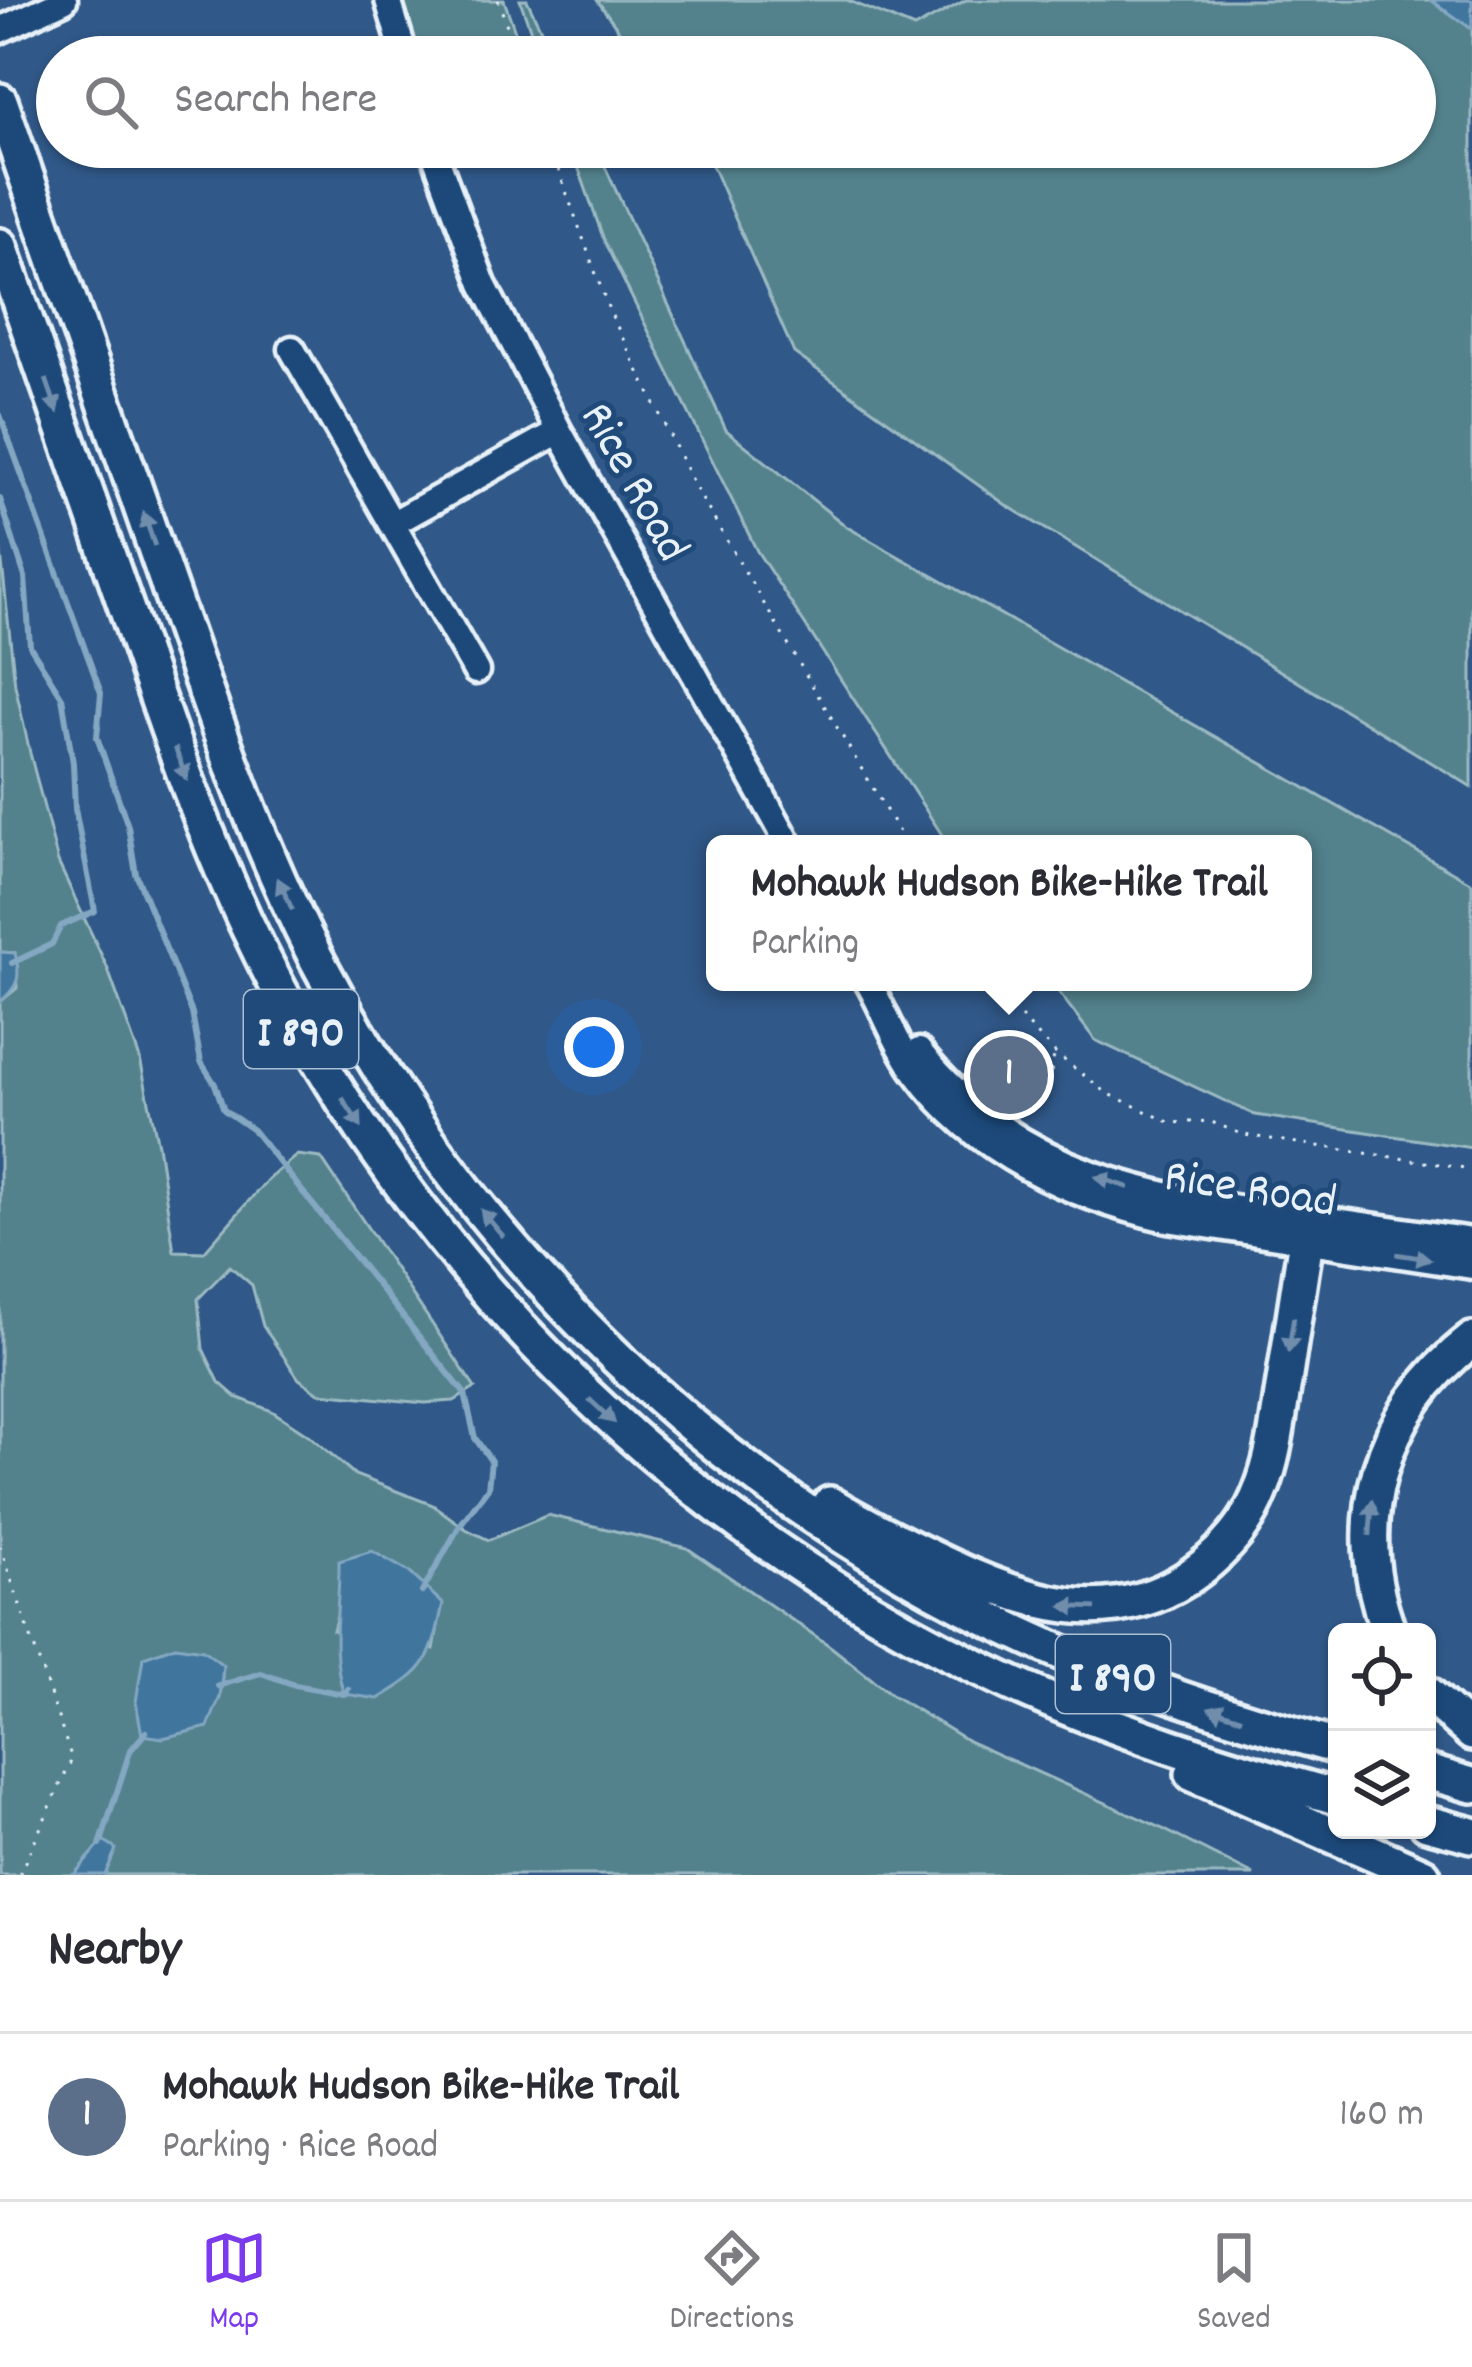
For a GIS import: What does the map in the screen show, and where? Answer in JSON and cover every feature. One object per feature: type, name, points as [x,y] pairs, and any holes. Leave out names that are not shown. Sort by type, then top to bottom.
[{"type":"highway","name":"I 890","points":[[0,101],[216,723],[289,902],[345,1010],[413,1119],[488,1218],[569,1312],[731,1438],[865,1533],[901,1572],[1094,1666],[1211,1709],[1328,1744]]},
{"type":"highway","name":"I 890","points":[[0,245],[171,739],[219,862],[293,1015],[373,1146],[492,1298],[612,1421],[746,1528],[885,1618],[1075,1712],[1328,1794]]},
{"type":"highway","points":[[865,1533],[1003,1590],[1058,1606],[1123,1604],[1162,1592],[1196,1572],[1241,1527],[1269,1468],[1308,1230]]},
{"type":"highway","points":[[1386,1623],[1370,1559],[1376,1478],[1409,1404],[1447,1360],[1472,1340]]},
{"type":"highway","points":[[923,1640],[982,1677],[1063,1718],[1423,1875]]},
{"type":"highway","points":[[1436,1701],[1472,1733]]},
{"type":"highway","points":[[1436,1775],[1472,1785]]},
{"type":"highway","points":[[1436,1825],[1472,1835]]},
{"type":"main road","name":"Rice Road","points":[[1308,1230],[1472,1244]]},
{"type":"street","points":[[0,30],[64,0]]},
{"type":"street","points":[[388,0],[399,36]]},
{"type":"street","name":"Rice Road","points":[[440,168],[483,284],[559,431],[784,835]]},
{"type":"street","points":[[292,349],[476,671]]},
{"type":"street","points":[[392,524],[559,431]]},
{"type":"street","name":"Rice Road","points":[[873,991],[963,1100],[1041,1154],[1136,1190],[1472,1266]]},
{"type":"path","points":[[498,0],[511,36]]},
{"type":"path","points":[[558,168],[609,310],[695,487],[902,835]]},
{"type":"path","points":[[996,991],[1054,1053],[1107,1093],[1171,1123],[1209,1121],[1244,1135],[1472,1169]]},
{"type":"path","points":[[1029,1097],[1048,1084],[1054,1053]]},
{"type":"path","points":[[0,1546],[72,1759],[19,1875]]},
{"type":"green space","points":[[397,0],[504,0],[517,36],[408,36]]},
{"type":"green space","points":[[520,0],[527,0],[544,36],[533,36]]},
{"type":"green space","points":[[597,0],[847,0],[914,28],[966,0],[1431,0],[1472,29],[1472,787],[1006,505],[794,353],[713,168],[1436,168],[1436,36],[623,36]]},
{"type":"green space","points":[[578,168],[606,168],[726,430],[847,527],[1472,883],[1472,1148],[1255,1115],[1095,1040],[1058,991],[1312,991],[1312,835],[942,835],[757,551],[605,243]]},
{"type":"green space","points":[[0,544],[15,685],[30,753],[58,862],[107,967],[140,1059],[174,1251],[204,1252],[268,1179],[297,1155],[321,1158],[475,1388],[454,1401],[425,1403],[319,1393],[299,1379],[263,1326],[252,1285],[230,1266],[198,1299],[203,1349],[219,1382],[236,1397],[272,1411],[310,1436],[355,1475],[433,1505],[489,1540],[548,1515],[687,1548],[830,1646],[892,1695],[968,1741],[1254,1875],[105,1875],[115,1849],[103,1841],[74,1875],[0,1875],[0,1002],[17,988],[15,953],[0,952]],"holes":[[[409,1572],[442,1603],[434,1649],[333,1630],[340,1604]],[[175,1646],[223,1666],[220,1697]]]},
{"type":"water","points":[[1431,0],[1472,0],[1472,29]]},
{"type":"water","points":[[0,952],[15,953],[18,975],[15,986],[0,1002]]},
{"type":"water","points":[[372,1551],[409,1572],[443,1604],[425,1662],[408,1680],[378,1699],[344,1694],[336,1644],[339,1561]]},
{"type":"water","points":[[175,1646],[203,1650],[223,1665],[220,1697],[208,1727],[163,1738],[142,1735],[136,1702],[143,1657]]},
{"type":"water","points":[[103,1841],[116,1849],[105,1875],[74,1875]]},
{"type":"waterway","points":[[0,415],[101,693],[97,737],[128,826],[136,874],[192,1013],[201,1062],[224,1110],[253,1130],[465,1394],[475,1438],[491,1461],[488,1488],[460,1525],[422,1592]]},
{"type":"waterway","points":[[0,499],[25,577],[30,646],[62,697],[75,809],[95,911],[61,926],[52,944],[12,963]]},
{"type":"waterway","points":[[218,1686],[261,1673],[295,1685],[344,1694],[348,1689]]},
{"type":"waterway","points":[[100,1845],[130,1751],[146,1732]]},
{"type":"place","name":"Mohawk Hudson Bike-Hike Trail","points":[[1009,1075]]}]
